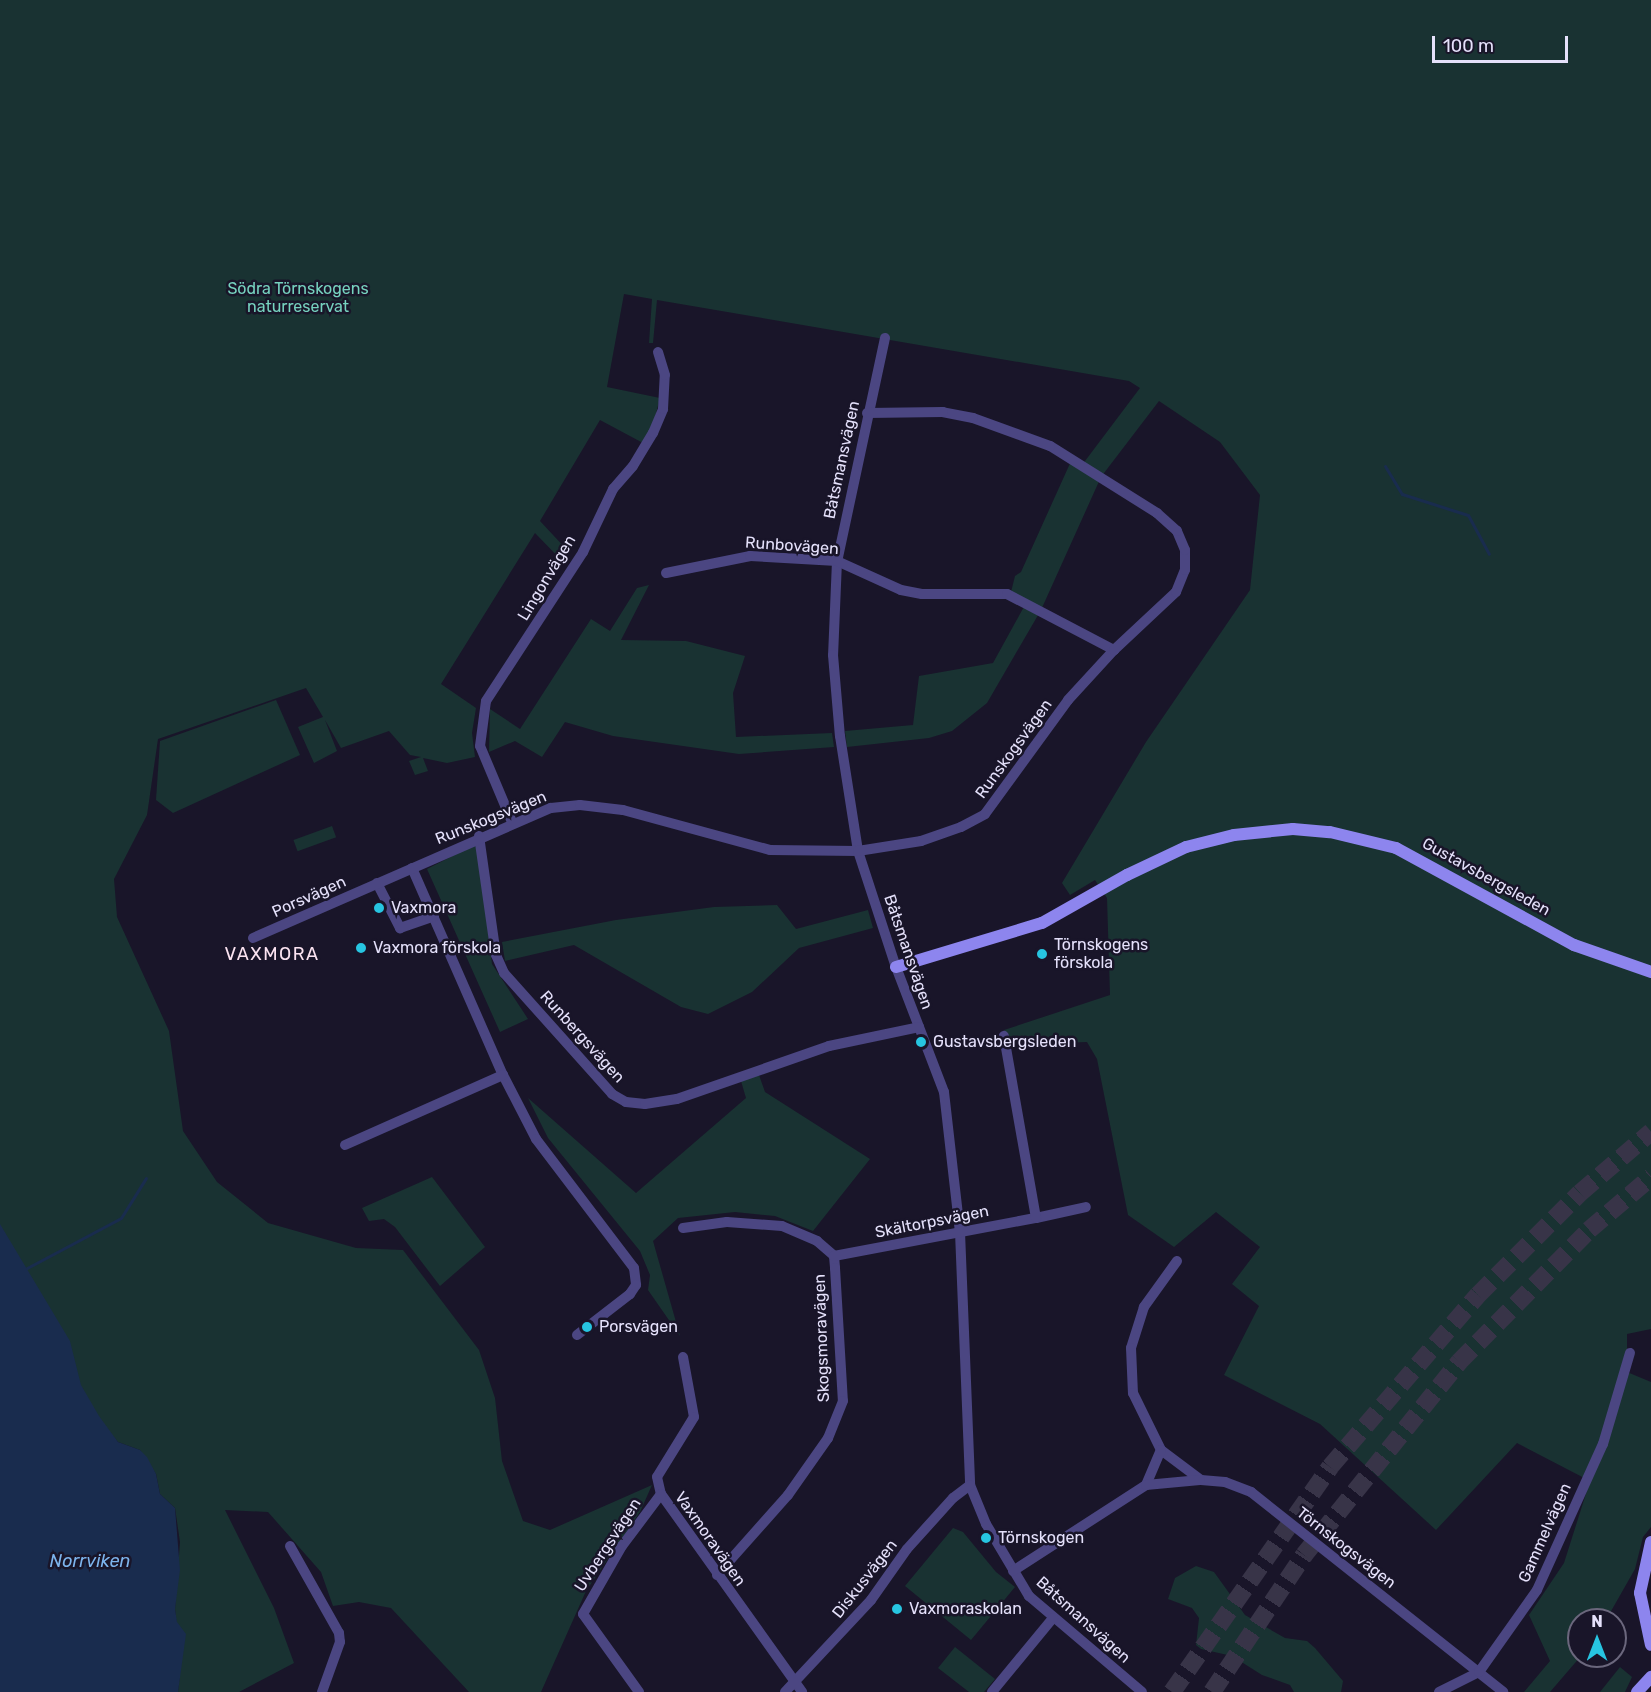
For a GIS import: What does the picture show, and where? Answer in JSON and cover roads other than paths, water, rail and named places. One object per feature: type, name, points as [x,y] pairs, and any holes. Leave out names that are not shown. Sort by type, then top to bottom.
[{"type":"street","name":"Båtsmansvägen","points":[[885,338],[867,413],[837,561],[833,655],[840,736],[858,851],[896,967],[944,1092],[960,1232],[970,1485],[986,1524],[1029,1596],[1142,1692]]},
{"type":"street","name":"Lingonvägen","points":[[512,822],[480,746],[486,701],[583,552],[613,489],[633,466],[653,433],[663,409],[663,360],[658,352]]},
{"type":"street","name":"Runskogsvägen","points":[[412,868],[479,836],[552,807],[602,807],[770,850],[858,851],[921,841],[961,827],[985,814],[999,799],[1049,724],[1114,650],[1176,592],[1186,559],[1177,531],[1144,504],[1040,442],[963,416],[867,413]]},
{"type":"street","name":"Runbovägen","points":[[666,573],[750,556],[837,561],[901,590],[922,594],[1007,594],[1114,650]]},
{"type":"street","name":"Gustavsbergsleden","points":[[896,967],[1041,923],[1127,875],[1186,847],[1234,835],[1293,829],[1330,832],[1396,848],[1574,945],[1651,972]]},
{"type":"street","name":"Runbergsvägen","points":[[479,836],[496,955],[504,973],[612,1094],[626,1102],[645,1104],[677,1100],[829,1046],[919,1027]]},
{"type":"street","name":"Porsvägen","points":[[253,938],[412,868]]},
{"type":"street","points":[[412,868],[503,1075],[536,1139],[637,1276],[630,1294],[577,1335]]},
{"type":"street","points":[[377,883],[400,928],[434,916]]},
{"type":"street","points":[[1004,1036],[1036,1218]]},
{"type":"street","points":[[345,1145],[503,1075]]},
{"type":"street","name":"Skältorpsvägen","points":[[834,1256],[1086,1207]]},
{"type":"street","name":"Skogsmoravägen","points":[[683,1228],[728,1222],[782,1226],[817,1241],[834,1256],[843,1401],[828,1438],[788,1495],[717,1575]]},
{"type":"street","name":"Törnskogsvägen","points":[[1177,1261],[1144,1308],[1131,1348],[1133,1393],[1161,1450],[1201,1480],[1225,1482],[1251,1492],[1503,1692]]},
{"type":"street","name":"Gammelvägen","points":[[1439,1692],[1479,1671],[1537,1590],[1603,1444],[1630,1353]]},
{"type":"street","name":"Vaxmoravägen","points":[[683,1357],[694,1417],[657,1477],[661,1494],[799,1688]]},
{"type":"street","points":[[1146,1485],[1161,1450]]},
{"type":"street","points":[[1013,1570],[1146,1485],[1201,1480]]},
{"type":"street","name":"Diskusvägen","points":[[785,1692],[799,1688],[871,1600],[907,1549],[953,1497],[970,1485]]},
{"type":"street","name":"Uvbergsvägen","points":[[639,1692],[584,1614],[622,1546],[661,1494]]},
{"type":"street","points":[[1651,1542],[1640,1593],[1651,1645]]},
{"type":"street","points":[[290,1546],[339,1633],[340,1642],[322,1692]]},
{"type":"street","points":[[992,1692],[1053,1618]]},
{"type":"street","points":[[1637,1692],[1651,1677]]},
{"type":"water","name":"Norrviken","points":[[0,1224],[70,1341],[81,1385],[99,1416],[118,1442],[140,1450],[147,1457],[156,1474],[160,1494],[175,1508],[180,1570],[175,1609],[177,1622],[186,1634],[178,1692],[0,1692]]},
{"type":"waterway","points":[[1385,466],[1402,494],[1468,515],[1489,554]]},
{"type":"waterway","points":[[27,1268],[121,1218],[146,1178]]},
{"type":"tunnel","points":[[1172,1692],[1330,1467],[1478,1295],[1580,1193],[1651,1132]]},
{"type":"tunnel","points":[[1212,1692],[1304,1555],[1459,1362],[1589,1230],[1651,1177]]},
{"type":"place","name":"Vaxmora","points":[[379,908]]},
{"type":"place","name":"Vaxmora förskola","points":[[361,948]]},
{"type":"place","name":"Törnskogens förskola","points":[[1042,954]]},
{"type":"place","name":"Gustavsbergsleden","points":[[921,1042]]},
{"type":"place","name":"Porsvägen","points":[[587,1327]]},
{"type":"place","name":"Törnskogen","points":[[986,1538]]},
{"type":"place","name":"Vaxmoraskolan","points":[[897,1609]]},
{"type":"district","name":"VAXMORA","points":[[272,954]]},
{"type":"park label","name":"Södra Törnskogens naturreservat","points":[[298,298]]}]
